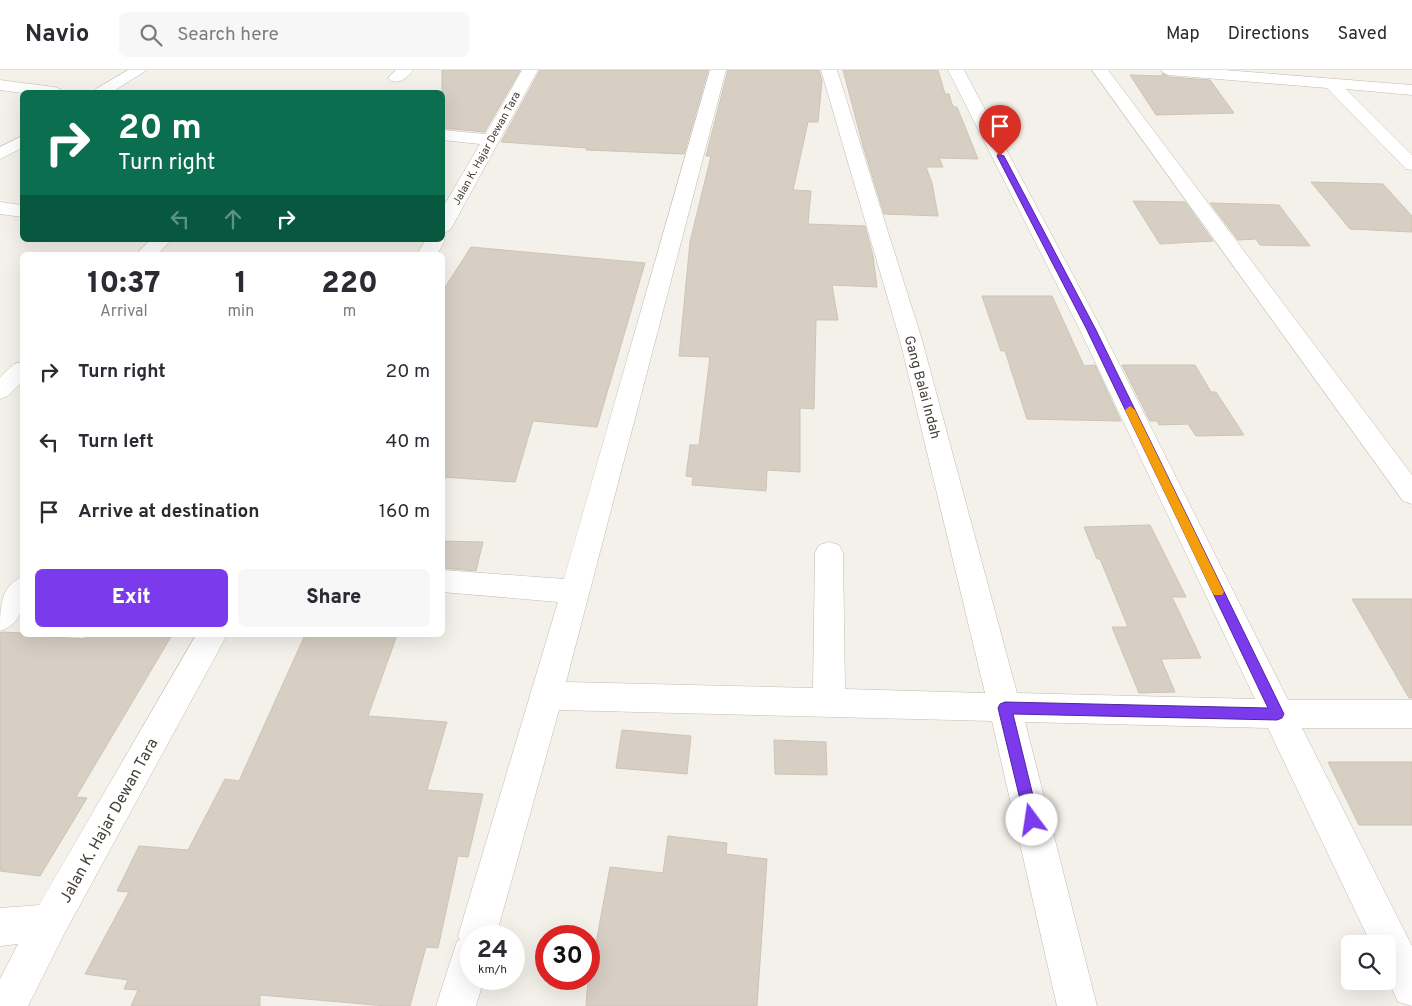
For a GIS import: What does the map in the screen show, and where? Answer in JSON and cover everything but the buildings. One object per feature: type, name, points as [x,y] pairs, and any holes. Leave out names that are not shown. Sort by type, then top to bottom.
[{"type":"street","points":[[105,90],[139,70]]},
{"type":"street","name":"Jalan K. Hajar Dewan Tara","points":[[445,222],[530,70]]},
{"type":"street","points":[[480,925],[575,592],[718,70]]},
{"type":"street","name":"Gang Balai Indah","points":[[829,70],[911,340],[1005,708],[1077,1006]]},
{"type":"street","points":[[956,70],[1090,328],[1412,988]]},
{"type":"street","points":[[1100,70],[1412,494]]},
{"type":"street","points":[[1169,70],[1242,73],[1331,83],[1410,89]]},
{"type":"street","points":[[1365,70],[1384,87]]},
{"type":"street","points":[[1397,76],[1410,89]]},
{"type":"street","points":[[1331,83],[1412,165]]},
{"type":"street","points":[[0,86],[36,90]]},
{"type":"street","points":[[445,135],[492,140]]},
{"type":"street","points":[[0,154],[20,142]]},
{"type":"street","points":[[0,208],[20,211]]},
{"type":"street","points":[[148,252],[159,242]]},
{"type":"street","points":[[0,391],[20,370]]},
{"type":"street","points":[[829,553],[830,703]]},
{"type":"street","points":[[445,581],[575,592]]},
{"type":"street","points":[[0,619],[20,592]]},
{"type":"street","name":"Jalan K. Hajar Dewan Tara","points":[[7,1006],[50,922],[211,637]]},
{"type":"street","points":[[546,696],[1277,714],[1412,714]]},
{"type":"street","points":[[0,927],[50,922]]},
{"type":"street","points":[[456,1006],[461,990]]},
{"type":"slow traffic","points":[[1130,410],[1218,592]]},
{"type":"route","points":[[1000,156],[1090,328],[1277,714],[1005,708],[1032,820]]}]
